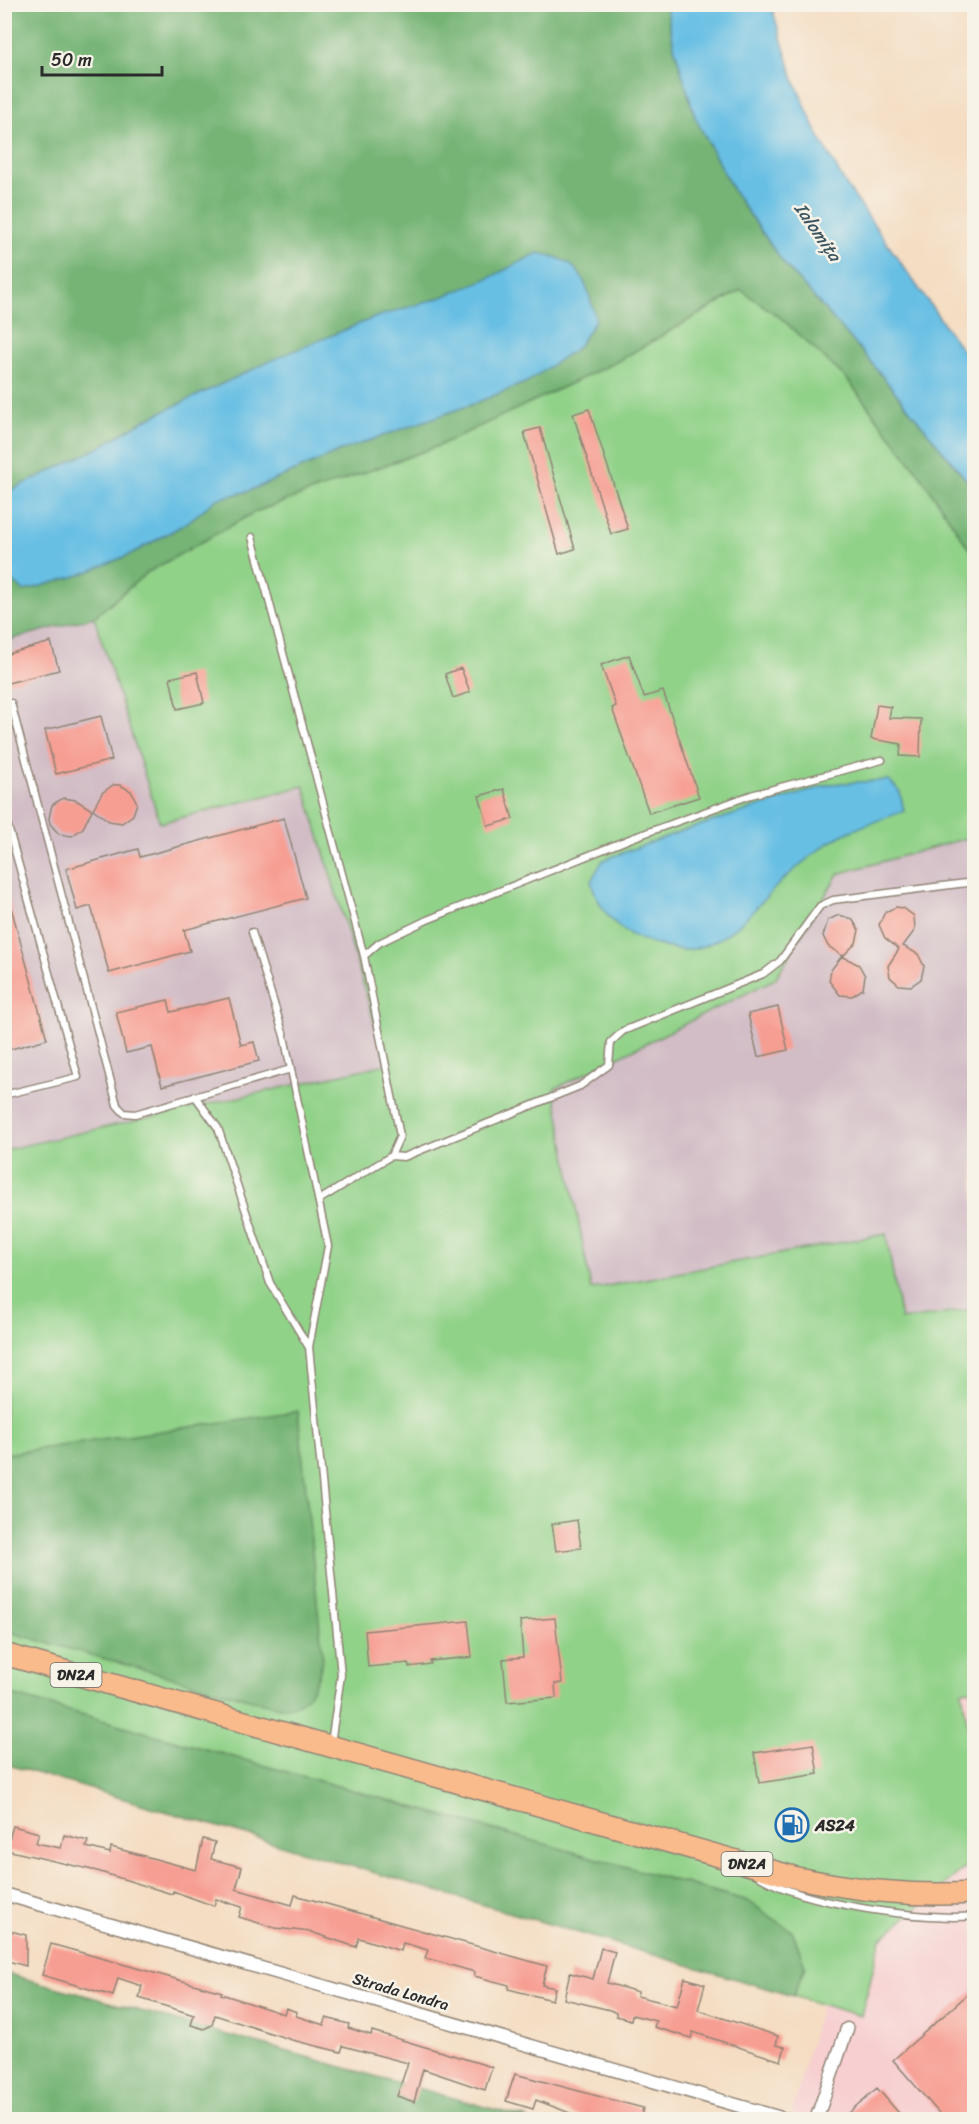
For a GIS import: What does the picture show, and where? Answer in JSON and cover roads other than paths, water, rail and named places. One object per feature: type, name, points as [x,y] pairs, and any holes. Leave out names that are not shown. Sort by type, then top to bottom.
[{"type":"highway","name":"DN2A","points":[[4,1654],[331,1747],[525,1799],[737,1862],[855,1889],[916,1895],[963,1891]]},
{"type":"street","name":"Strada Londra","points":[[4,1894],[788,2120]]},
{"type":"street","points":[[816,2120],[847,2029]]},
{"type":"lane","points":[[252,537],[364,956],[400,1136],[391,1156],[319,1200]]},
{"type":"lane","points":[[10,703],[112,1095],[124,1113],[135,1114],[291,1069]]},
{"type":"lane","points":[[364,956],[379,943],[428,920],[632,838],[751,795],[882,760]]},
{"type":"lane","points":[[4,812],[78,1077],[4,1095]]},
{"type":"lane","points":[[391,1156],[404,1157],[580,1086],[609,1065],[611,1042],[623,1031],[763,974],[780,961],[820,906],[833,900],[975,882]]},
{"type":"lane","points":[[252,932],[284,1036],[328,1246],[309,1347],[341,1675],[331,1747]]},
{"type":"lane","points":[[195,1096],[218,1128],[270,1283],[309,1347]]},
{"type":"lane","points":[[737,1862],[775,1886],[815,1898],[932,1918],[975,1916]]},
{"type":"water","name":"Ialomița","points":[[666,5],[771,5],[794,80],[817,133],[846,185],[974,367],[974,489],[861,350],[785,265],[734,192],[695,117],[674,46]]},
{"type":"water","points":[[538,253],[564,261],[580,274],[596,319],[578,347],[527,382],[473,404],[343,450],[249,491],[217,499],[185,524],[131,554],[80,575],[24,591],[5,575],[5,493],[96,449],[145,420],[279,357],[376,317],[442,297],[489,278]]},
{"type":"water","points":[[889,780],[900,792],[904,811],[860,827],[830,842],[785,878],[726,935],[701,947],[686,950],[672,948],[633,936],[624,931],[603,909],[594,891],[591,881],[603,860],[682,831],[831,784]]},
{"type":"place","name":"AS24","points":[[792,1825]]}]
